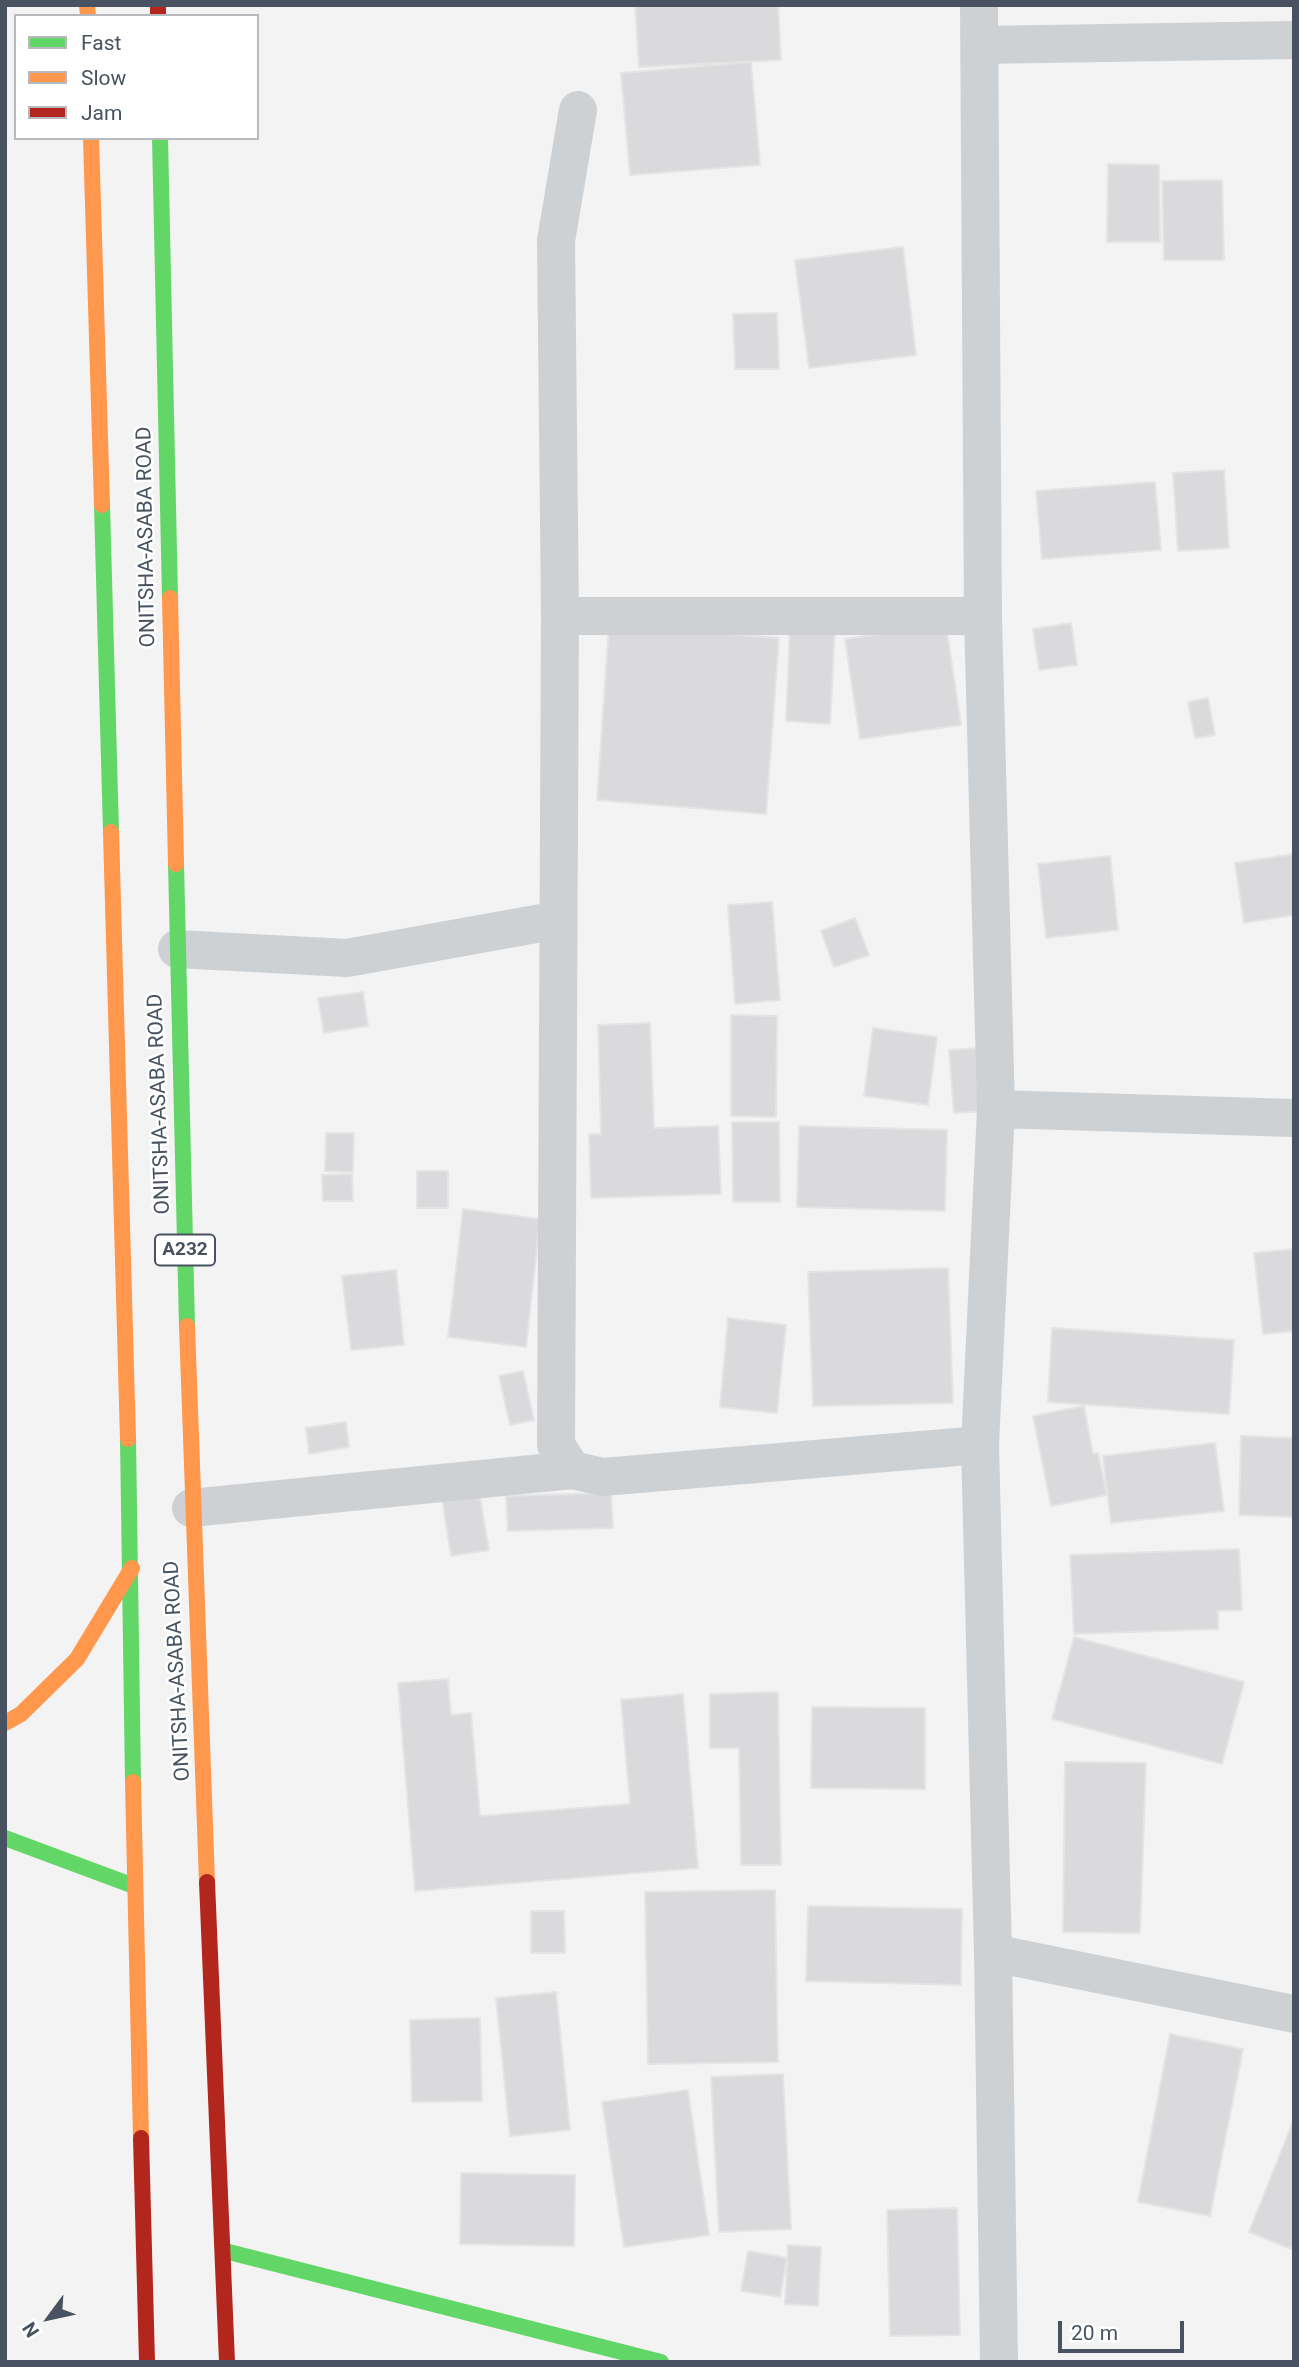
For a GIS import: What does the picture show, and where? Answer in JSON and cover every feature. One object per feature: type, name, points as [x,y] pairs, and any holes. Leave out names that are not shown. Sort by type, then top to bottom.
[{"type":"main road","points":[[91,140],[132,1568],[134,1886],[147,2362]]},
{"type":"main road","name":"ONITSHA-ASABA ROAD","points":[[160,140],[191,1508],[225,2251],[227,2362]]},
{"type":"main road","points":[[5,1723],[21,1714],[77,1659],[132,1568]]},
{"type":"main road","points":[[5,1838],[134,1886]]},
{"type":"main road","points":[[225,2251],[661,2362]]},
{"type":"street","points":[[979,5],[983,616],[996,1109],[980,1445],[993,1953],[999,2362]]},
{"type":"street","points":[[980,45],[1294,40]]},
{"type":"street","points":[[572,1470],[556,1445],[560,616],[556,242],[578,110]]},
{"type":"street","points":[[560,616],[983,616]]},
{"type":"street","points":[[177,950],[347,958],[558,920]]},
{"type":"street","points":[[996,1109],[1294,1118]]},
{"type":"street","points":[[191,1508],[572,1470],[603,1477],[980,1445]]},
{"type":"street","points":[[993,1953],[1294,2014]]},
{"type":"building","points":[[635,5],[778,5],[781,60],[639,67]]},
{"type":"building","points":[[751,62],[760,165],[630,175],[621,73]]},
{"type":"building","points":[[1108,164],[1159,165],[1160,242],[1107,242]]},
{"type":"building","points":[[1222,180],[1224,260],[1164,260],[1162,181]]},
{"type":"building","points":[[903,247],[916,355],[809,368],[795,260]]},
{"type":"building","points":[[777,313],[779,369],[735,369],[733,314]]},
{"type":"building","points":[[1224,470],[1229,548],[1178,551],[1173,473]]},
{"type":"building","points":[[1155,482],[1161,550],[1042,559],[1036,491]]},
{"type":"building","points":[[1071,623],[1077,665],[1039,670],[1033,629]]},
{"type":"building","points":[[609,625],[779,638],[766,814],[597,800]]},
{"type":"building","points":[[946,625],[961,725],[860,739],[845,639]]},
{"type":"building","points":[[790,626],[835,628],[830,724],[786,721]]},
{"type":"building","points":[[1208,698],[1215,735],[1195,738],[1188,702]]},
{"type":"building","points":[[1294,854],[1294,915],[1244,923],[1235,863]]},
{"type":"building","points":[[1110,856],[1118,930],[1046,938],[1038,864]]},
{"type":"building","points":[[772,902],[780,1000],[735,1004],[728,905]]},
{"type":"building","points":[[855,918],[869,955],[834,967],[821,931]]},
{"type":"building","points":[[363,992],[368,1026],[324,1033],[318,998]]},
{"type":"building","points":[[731,1015],[777,1016],[776,1117],[731,1116]]},
{"type":"building","points":[[650,1023],[654,1128],[718,1126],[721,1194],[591,1198],[589,1134],[601,1134],[598,1025]]},
{"type":"building","points":[[873,1028],[937,1037],[928,1105],[864,1096]]},
{"type":"building","points":[[981,1048],[986,1111],[954,1113],[949,1050]]},
{"type":"building","points":[[732,1122],[779,1122],[780,1202],[733,1202]]},
{"type":"building","points":[[799,1126],[947,1130],[945,1211],[797,1207]]},
{"type":"building","points":[[326,1133],[354,1133],[353,1172],[325,1171]]},
{"type":"building","points":[[417,1171],[448,1171],[448,1208],[417,1208]]},
{"type":"building","points":[[352,1174],[353,1201],[323,1201],[322,1175]]},
{"type":"building","points":[[463,1209],[540,1219],[526,1347],[448,1337]]},
{"type":"building","points":[[1294,1249],[1294,1331],[1263,1334],[1254,1253]]},
{"type":"building","points":[[948,1268],[953,1403],[813,1406],[808,1272]]},
{"type":"building","points":[[396,1270],[404,1345],[351,1350],[342,1276]]},
{"type":"building","points":[[728,1318],[786,1325],[777,1413],[720,1407]]},
{"type":"building","points":[[1052,1328],[1234,1340],[1229,1414],[1048,1402]]},
{"type":"building","points":[[523,1371],[534,1420],[510,1425],[499,1376]]},
{"type":"building","points":[[1084,1406],[1093,1454],[1098,1453],[1107,1495],[1051,1506],[1033,1416]]},
{"type":"building","points":[[346,1422],[349,1447],[309,1454],[306,1428]]},
{"type":"building","points":[[1241,1436],[1294,1438],[1294,1517],[1239,1515]]},
{"type":"building","points":[[1215,1443],[1224,1511],[1111,1523],[1103,1456]]},
{"type":"building","points":[[479,1492],[489,1550],[451,1556],[442,1498]]},
{"type":"building","points":[[611,1493],[613,1528],[508,1531],[506,1496]]},
{"type":"building","points":[[1239,1549],[1242,1610],[1218,1611],[1218,1629],[1074,1634],[1070,1555]]},
{"type":"building","points":[[1074,1637],[1244,1682],[1222,1764],[1052,1719]]},
{"type":"building","points":[[448,1679],[451,1715],[471,1713],[480,1816],[630,1804],[621,1700],[683,1694],[698,1868],[415,1891],[398,1683]]},
{"type":"building","points":[[778,1692],[781,1865],[741,1865],[739,1748],[710,1748],[710,1694]]},
{"type":"building","points":[[812,1707],[925,1708],[925,1789],[811,1788]]},
{"type":"building","points":[[1065,1762],[1146,1763],[1140,1933],[1063,1932]]},
{"type":"building","points":[[775,1890],[778,2062],[648,2064],[645,1892]]},
{"type":"building","points":[[808,1906],[962,1909],[961,1985],[806,1981]]},
{"type":"building","points":[[531,1911],[564,1911],[565,1953],[531,1953]]},
{"type":"building","points":[[556,1992],[570,2130],[510,2136],[496,1998]]},
{"type":"building","points":[[480,2018],[482,2101],[412,2102],[410,2020]]},
{"type":"building","points":[[1170,2034],[1243,2049],[1210,2216],[1138,2202]]},
{"type":"building","points":[[783,2074],[791,2229],[719,2232],[711,2077]]},
{"type":"building","points":[[688,2090],[709,2235],[624,2247],[602,2102]]},
{"type":"building","points":[[1294,2119],[1294,2243],[1291,2249],[1249,2232]]},
{"type":"building","points":[[461,2173],[575,2175],[574,2246],[460,2244]]},
{"type":"building","points":[[957,2208],[960,2335],[890,2336],[887,2210]]},
{"type":"building","points":[[788,2245],[821,2247],[818,2306],[785,2304]]},
{"type":"building","points":[[748,2251],[787,2258],[780,2297],[741,2291]]},
{"type":"traffic: fast","points":[[160,140],[170,598]]},
{"type":"traffic: fast","points":[[102,505],[111,832]]},
{"type":"traffic: fast","points":[[176,864],[187,1326]]},
{"type":"traffic: fast","points":[[128,1439],[133,1782]]},
{"type":"traffic: fast","points":[[5,1838],[134,1886]]},
{"type":"traffic: fast","points":[[225,2251],[661,2362]]},
{"type":"traffic: slow","points":[[87,5],[88,14]]},
{"type":"traffic: slow","points":[[91,140],[102,505]]},
{"type":"traffic: slow","points":[[170,598],[176,864]]},
{"type":"traffic: slow","points":[[111,832],[128,1439]]},
{"type":"traffic: slow","points":[[187,1326],[207,1882]]},
{"type":"traffic: slow","points":[[5,1723],[21,1714],[77,1659],[132,1568]]},
{"type":"traffic: slow","points":[[133,1782],[141,2138]]},
{"type":"traffic: jam","points":[[158,5],[158,14]]},
{"type":"traffic: jam","points":[[207,1882],[227,2362]]},
{"type":"traffic: jam","points":[[141,2138],[147,2362]]}]
